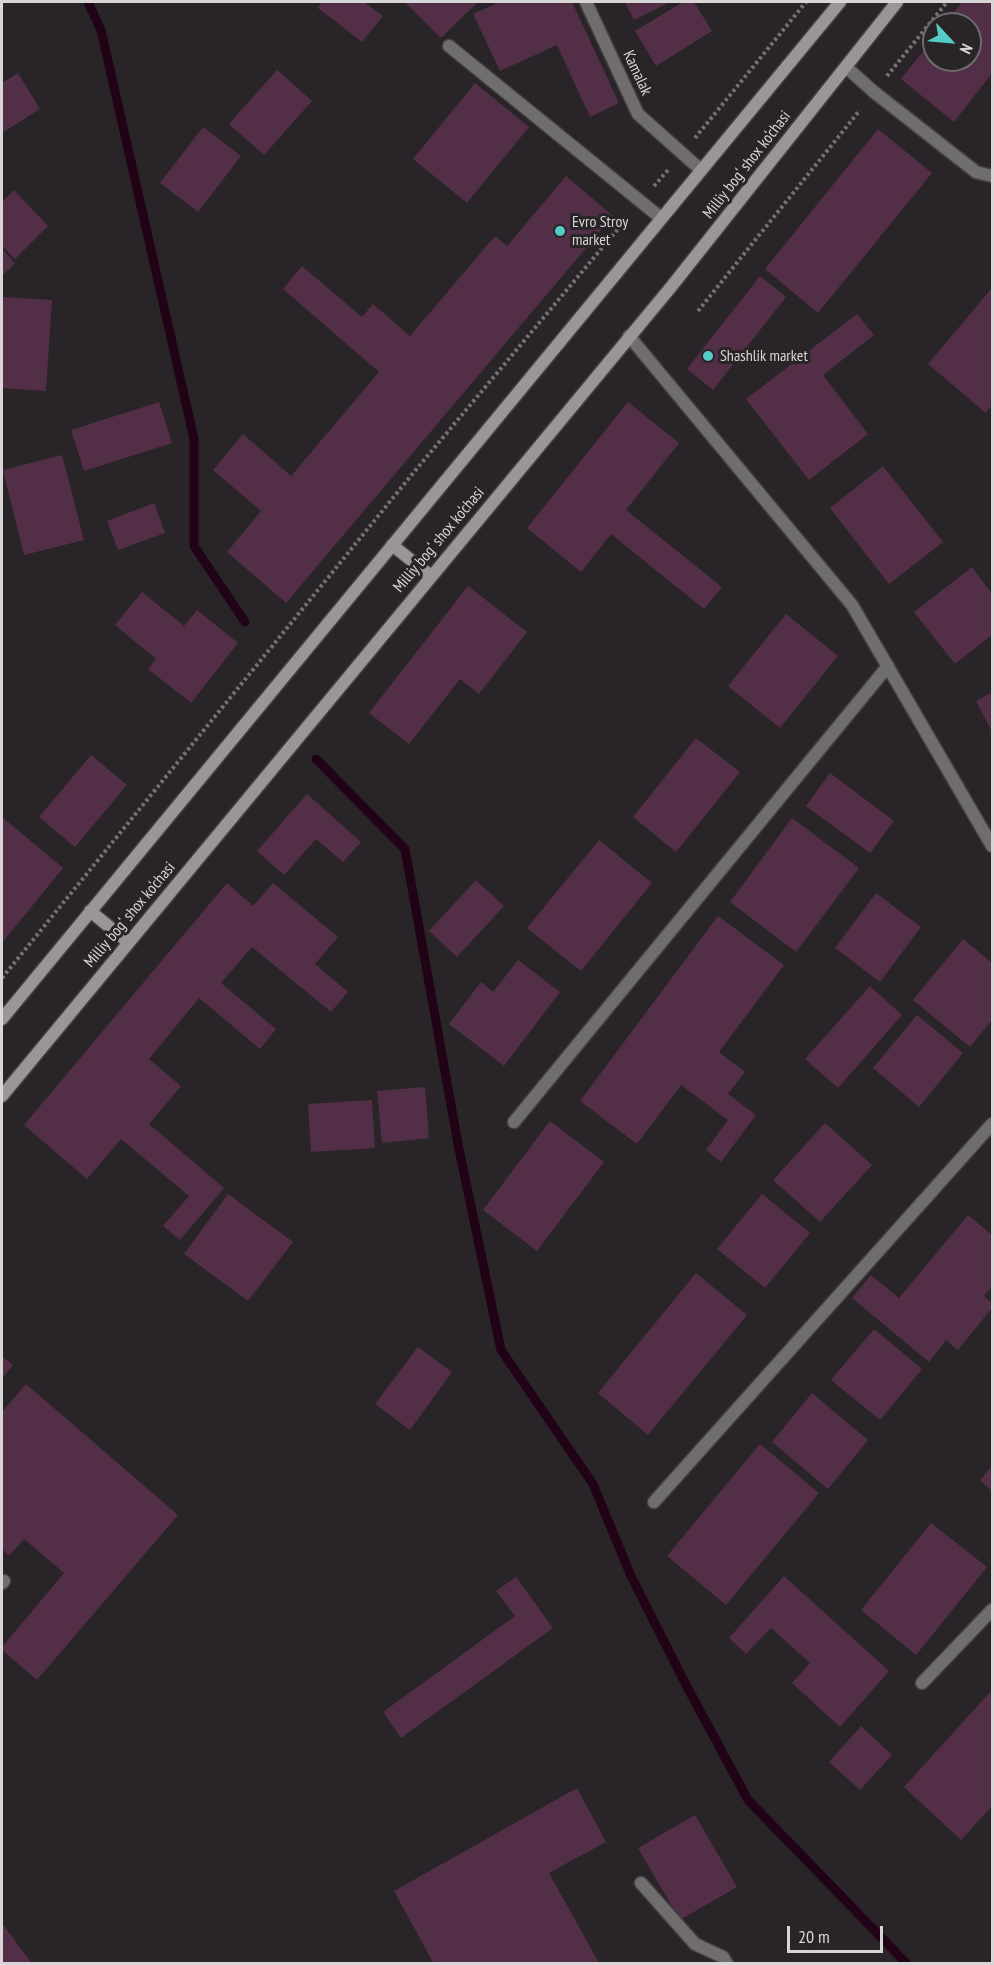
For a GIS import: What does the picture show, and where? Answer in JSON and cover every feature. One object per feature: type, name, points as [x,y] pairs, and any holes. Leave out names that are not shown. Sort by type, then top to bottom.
[{"type":"main road","name":"Milliy bog‘ shox ko‘chasi","points":[[2,1018],[840,2]]},
{"type":"main road","name":"Milliy bog‘ shox ko‘chasi","points":[[2,1096],[629,336],[897,2]]},
{"type":"main road","points":[[392,545],[431,576]]},
{"type":"main road","points":[[90,911],[128,942]]},
{"type":"street","name":"Kamalak","points":[[585,2],[638,114],[701,170]]},
{"type":"street","points":[[450,46],[661,218]]},
{"type":"street","points":[[846,67],[874,92],[976,172],[993,176]]},
{"type":"street","points":[[629,336],[852,605],[993,846]]},
{"type":"street","points":[[514,1122],[888,666]]},
{"type":"street","points":[[654,1502],[993,1124]]},
{"type":"street","points":[[922,1683],[993,1610]]},
{"type":"street","points":[[641,1883],[695,1944],[723,1958],[727,1964]]},
{"type":"path","points":[[2,978],[414,472],[683,154],[806,2]]},
{"type":"path","points":[[698,311],[947,2]]},
{"type":"building","points":[[322,2],[364,2],[383,16],[362,42],[318,8]]},
{"type":"building","points":[[405,2],[478,2],[441,38]]},
{"type":"building","points":[[500,2],[572,2],[619,103],[590,117],[557,45],[500,71],[473,14]]},
{"type":"building","points":[[625,2],[670,2],[634,20]]},
{"type":"building","points":[[683,2],[694,2],[712,31],[656,66],[635,31]]},
{"type":"building","points":[[962,2],[992,2],[992,73],[954,122],[901,79],[922,53],[922,72],[982,72],[982,12],[954,12]]},
{"type":"building","points":[[277,70],[312,101],[264,155],[229,124]]},
{"type":"building","points":[[18,73],[40,109],[2,133],[2,83]]},
{"type":"building","points":[[475,83],[529,127],[467,203],[413,159]]},
{"type":"building","points":[[203,127],[241,156],[198,212],[160,183]]},
{"type":"building","points":[[878,129],[932,173],[818,313],[765,269]]},
{"type":"building","points":[[566,176],[613,216],[286,603],[227,552],[261,511],[213,470],[243,434],[291,476],[379,372],[283,289],[302,266],[362,317],[373,304],[410,336],[495,236],[507,246]]},
{"type":"building","points":[[14,190],[48,226],[15,259],[2,246],[2,202]]},
{"type":"building","points":[[2,249],[15,263],[2,276]]},
{"type":"building","points":[[760,276],[786,297],[713,390],[687,369]]},
{"type":"building","points":[[992,288],[992,405],[986,413],[928,364]]},
{"type":"building","points":[[2,297],[52,300],[46,391],[2,388]]},
{"type":"building","points":[[857,314],[874,335],[823,375],[868,434],[809,480],[746,399]]},
{"type":"building","points":[[159,402],[172,443],[84,471],[71,430]]},
{"type":"building","points":[[628,402],[679,443],[626,510],[722,587],[704,609],[611,534],[581,572],[527,528]]},
{"type":"building","points":[[62,455],[84,540],[24,555],[3,470]]},
{"type":"building","points":[[883,466],[943,542],[889,584],[830,508]]},
{"type":"building","points":[[154,503],[165,533],[118,550],[107,521]]},
{"type":"building","points":[[972,567],[992,594],[992,635],[955,664],[914,612]]},
{"type":"building","points":[[468,586],[527,632],[479,694],[460,679],[409,744],[369,713]]},
{"type":"building","points":[[142,592],[184,626],[197,610],[238,643],[191,703],[148,669],[156,659],[115,625]]},
{"type":"building","points":[[786,614],[838,656],[780,728],[728,686]]},
{"type":"building","points":[[992,692],[992,732],[976,701]]},
{"type":"building","points":[[696,738],[740,772],[676,852],[633,817]]},
{"type":"building","points":[[91,755],[127,785],[75,847],[39,817]]},
{"type":"building","points":[[830,773],[894,821],[870,853],[806,806]]},
{"type":"building","points":[[307,794],[361,842],[343,862],[316,839],[284,875],[257,851]]},
{"type":"building","points":[[2,817],[63,868],[2,943]]},
{"type":"building","points":[[792,818],[859,868],[796,952],[730,902]]},
{"type":"building","points":[[599,840],[652,883],[581,971],[527,928]]},
{"type":"building","points":[[476,880],[504,906],[457,957],[429,931]]},
{"type":"building","points":[[227,883],[253,906],[273,883],[338,937],[315,964],[348,992],[331,1012],[252,947],[221,983],[276,1029],[260,1049],[199,998],[149,1059],[181,1086],[149,1124],[224,1188],[180,1240],[163,1226],[189,1196],[121,1139],[87,1179],[24,1125]]},
{"type":"building","points":[[876,893],[921,927],[880,982],[835,948]]},
{"type":"building","points":[[718,916],[784,965],[719,1052],[745,1072],[728,1094],[756,1115],[721,1162],[706,1150],[728,1120],[681,1085],[637,1144],[580,1101]]},
{"type":"building","points":[[963,939],[992,963],[992,1020],[970,1047],[913,1000]]},
{"type":"building","points":[[518,960],[560,992],[504,1066],[449,1024],[481,982],[493,992]]},
{"type":"building","points":[[870,986],[902,1015],[838,1088],[805,1059]]},
{"type":"building","points":[[917,1015],[963,1053],[919,1107],[873,1068]]},
{"type":"building","points":[[425,1087],[429,1138],[382,1143],[377,1091]]},
{"type":"building","points":[[372,1100],[375,1148],[311,1152],[308,1104]]},
{"type":"building","points":[[550,1121],[604,1162],[537,1251],[483,1210]]},
{"type":"building","points":[[825,1123],[872,1165],[820,1222],[773,1180]]},
{"type":"building","points":[[228,1194],[293,1242],[248,1301],[184,1254]]},
{"type":"building","points":[[762,1194],[810,1233],[765,1288],[717,1249]]},
{"type":"building","points":[[968,1215],[992,1235],[992,1286],[984,1296],[992,1303],[992,1308],[958,1350],[946,1340],[929,1362],[852,1298],[871,1275],[899,1298]]},
{"type":"building","points":[[696,1273],[747,1315],[648,1435],[598,1393]]},
{"type":"building","points":[[874,1329],[922,1369],[880,1420],[831,1380]]},
{"type":"building","points":[[418,1347],[452,1372],[410,1430],[375,1404]]},
{"type":"building","points":[[2,1356],[13,1365],[2,1378]]},
{"type":"building","points":[[26,1384],[178,1515],[37,1680],[2,1650],[2,1647],[64,1573],[24,1539],[9,1556],[2,1549],[2,1412]]},
{"type":"building","points":[[812,1393],[868,1440],[828,1489],[772,1442]]},
{"type":"building","points":[[760,1444],[819,1493],[726,1605],[667,1556]]},
{"type":"building","points":[[992,1466],[992,1491],[980,1480]]},
{"type":"building","points":[[931,1523],[987,1567],[916,1655],[861,1610]]},
{"type":"building","points":[[784,1576],[889,1671],[840,1727],[792,1683],[810,1663],[771,1628],[746,1654],[729,1638]]},
{"type":"building","points":[[516,1577],[553,1628],[401,1738],[383,1712],[515,1616],[496,1591]]},
{"type":"building","points":[[992,1690],[992,1806],[961,1840],[904,1787]]},
{"type":"building","points":[[861,1726],[892,1755],[860,1790],[829,1762]]},
{"type":"building","points":[[577,1788],[606,1842],[549,1873],[599,1963],[434,1964],[394,1891]]},
{"type":"building","points":[[695,1815],[737,1887],[680,1920],[638,1848]]},
{"type":"building","points":[[2,1923],[32,1964],[2,1964]]},
{"type":"waterway","points":[[88,2],[101,30],[194,439],[194,546],[245,622]]},
{"type":"waterway","points":[[316,759],[405,849],[458,1144],[501,1350],[593,1484],[631,1576],[748,1800],[907,1964]]},
{"type":"place","name":"Evro Stroy market","points":[[560,231]]},
{"type":"place","name":"Shashlik market","points":[[708,356]]}]
